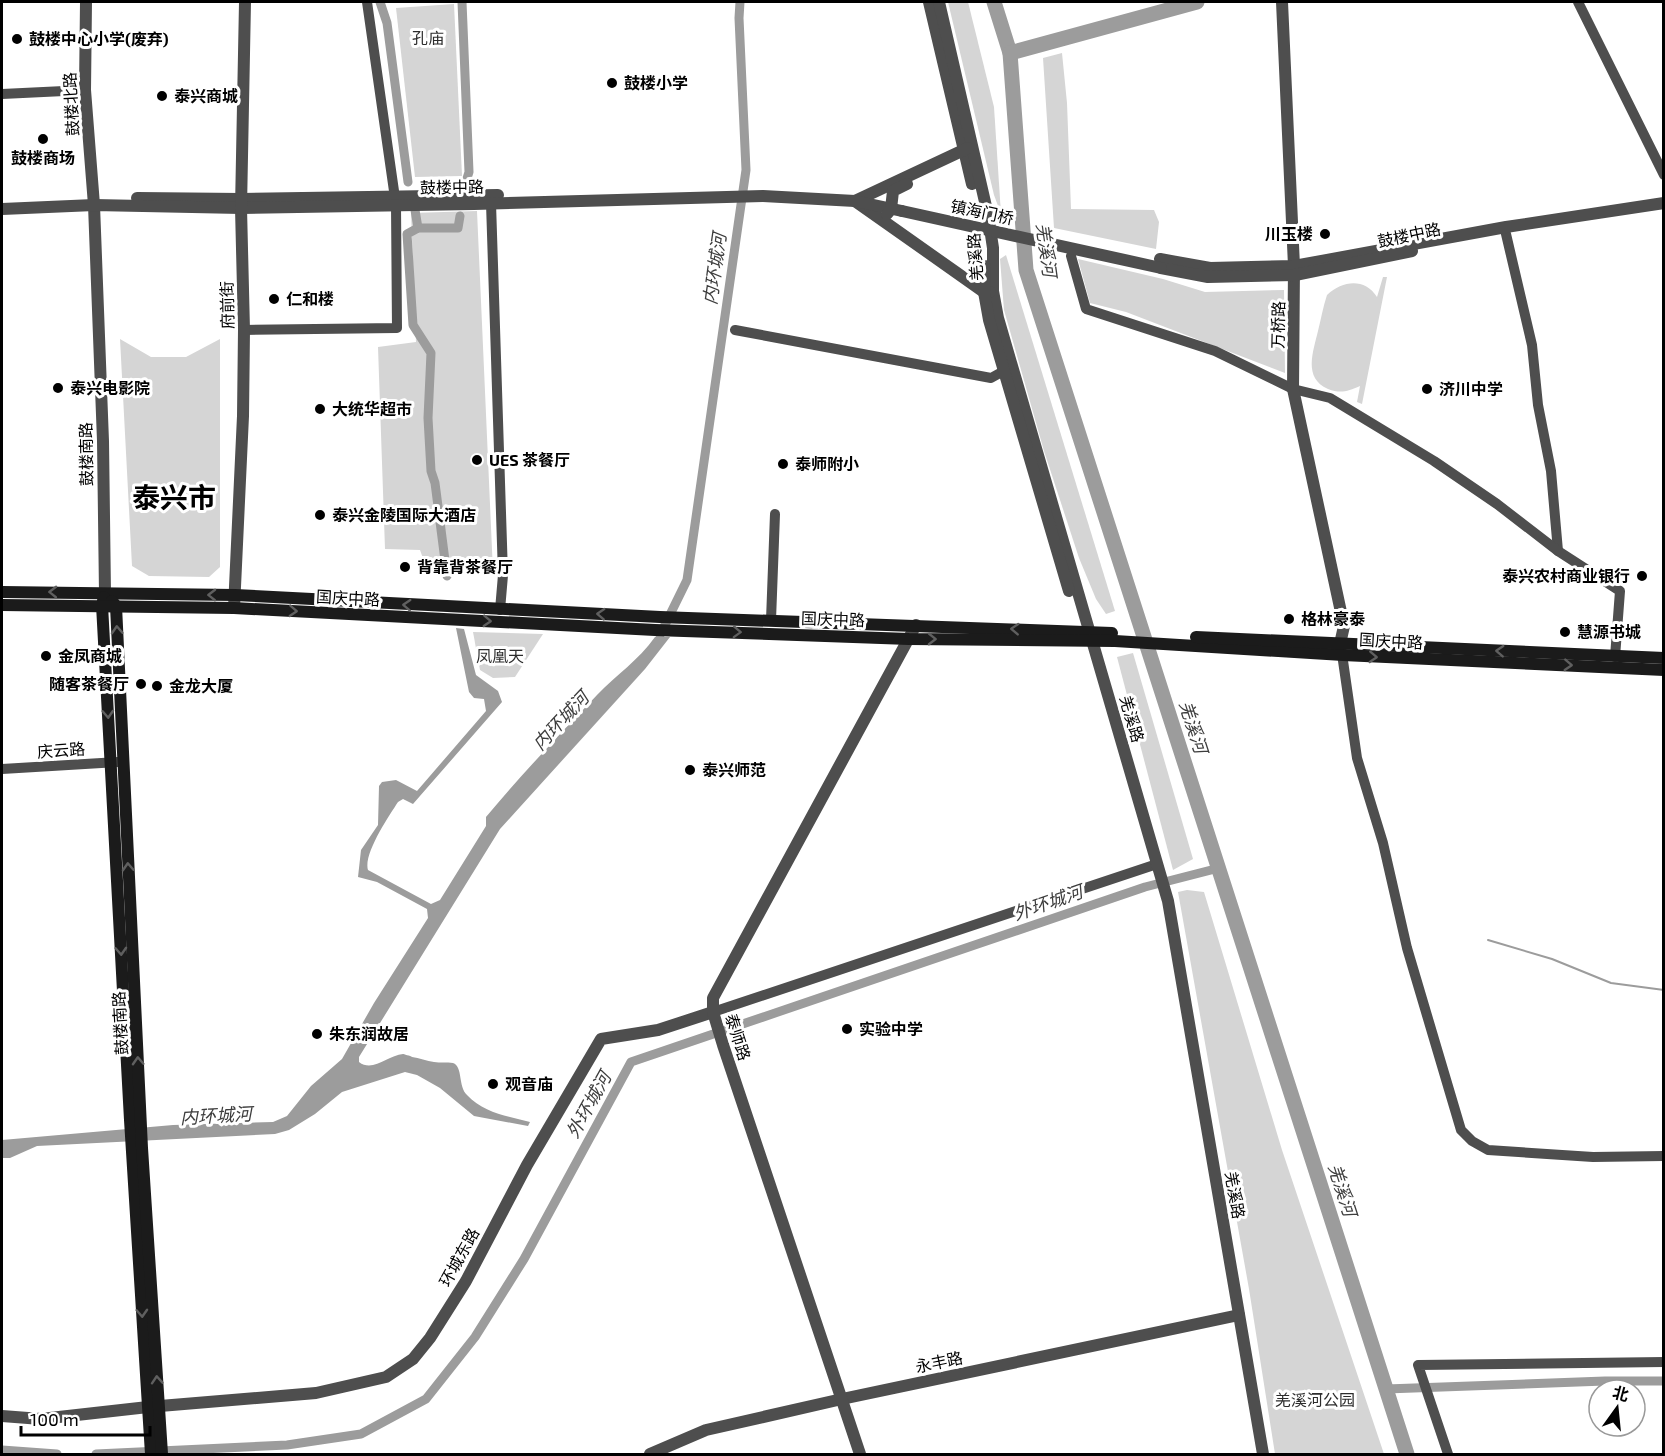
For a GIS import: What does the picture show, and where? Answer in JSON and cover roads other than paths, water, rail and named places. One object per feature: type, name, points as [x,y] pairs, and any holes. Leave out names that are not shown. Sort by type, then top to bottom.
[{"type":"main road","name":"国庆中路","points":[[2,592],[103,599],[916,625],[1664,670]]},
{"type":"main road","name":"国庆中路","points":[[2,605],[103,599]]},
{"type":"main road","points":[[103,599],[116,606]]},
{"type":"main road","name":"鼓楼南路","points":[[103,599],[117,762],[135,1120],[153,1406],[156,1439],[162,1455]]},
{"type":"main road","name":"国庆中路","points":[[116,606],[234,602],[655,630],[909,639],[1086,636]]},
{"type":"main road","name":"鼓楼南路","points":[[116,606],[117,762]]},
{"type":"main road","name":"国庆中路","points":[[1342,649],[1664,658]]},
{"type":"main road","name":"鼓楼南路","points":[[151,1455],[156,1439]]},
{"type":"street","name":"鼓楼北路","points":[[86,2],[85,90],[94,201]]},
{"type":"street","name":"府前街","points":[[234,602],[244,330],[241,203],[245,2]]},
{"type":"street","points":[[244,330],[397,328],[395,200],[367,2]]},
{"type":"street","name":"羌溪路","points":[[929,2],[993,248],[989,292]]},
{"type":"street","name":"羌溪路","points":[[939,2],[981,215],[989,292],[998,318],[1008,369],[1086,636],[1168,901],[1263,1455]]},
{"type":"street","name":"万桥路","points":[[1282,2],[1294,271],[1293,389],[1344,626],[1342,649]]},
{"type":"street","points":[[1578,2],[1664,175]]},
{"type":"street","points":[[2,94],[85,90]]},
{"type":"street","points":[[859,199],[968,152]]},
{"type":"street","points":[[968,152],[893,191],[897,206],[887,217],[970,274],[979,273],[985,268]]},
{"type":"street","name":"镇海门桥","points":[[744,194],[813,190],[1161,263]]},
{"type":"street","points":[[395,200],[744,194]]},
{"type":"street","name":"鼓楼中路","points":[[2,209],[94,201],[241,203],[395,200],[491,203],[744,194]]},
{"type":"street","points":[[859,199],[989,292]]},
{"type":"street","name":"鼓楼南路","points":[[94,201],[103,441],[103,599]]},
{"type":"street","points":[[491,203],[503,575],[500,610]]},
{"type":"street","points":[[1294,271],[1506,227],[1664,203]]},
{"type":"street","name":"鼓楼中路","points":[[1161,263],[1208,277],[1294,271],[1506,234],[1664,211]]},
{"type":"street","points":[[1506,234],[1532,345],[1538,405],[1551,471],[1558,551]]},
{"type":"street","points":[[1071,256],[1086,309],[1215,351],[1293,389],[1330,398],[1497,504],[1558,551],[1620,591],[1615,657]]},
{"type":"street","points":[[735,330],[992,378],[1008,369]]},
{"type":"street","points":[[771,620],[775,514]]},
{"type":"street","name":"泰师路","points":[[860,1455],[723,1045],[714,1017],[713,998],[916,625]]},
{"type":"street","points":[[1342,649],[1357,758],[1383,843],[1407,948],[1461,1130],[1472,1141],[1488,1150],[1593,1157],[1664,1156]]},
{"type":"street","name":"庆云路","points":[[2,769],[117,762]]},
{"type":"street","points":[[714,1017],[1157,864]]},
{"type":"street","name":"环城东路","points":[[153,1406],[316,1393],[387,1377],[413,1359],[430,1338],[466,1281],[527,1165],[601,1039],[658,1030],[714,1017]]},
{"type":"street","name":"永丰路","points":[[650,1455],[706,1430],[1239,1315]]},
{"type":"street","points":[[1448,1455],[1418,1365],[1664,1362]]},
{"type":"street","points":[[2,1416],[41,1419],[153,1406]]},
{"type":"waterway","points":[[380,2],[387,23],[408,182]]},
{"type":"waterway","points":[[462,2],[469,172],[464,188]]},
{"type":"waterway","name":"内环城河","points":[[660,635],[687,580],[746,170],[740,2]]},
{"type":"waterway","name":"羌溪河","points":[[994,2],[1010,53],[1026,270],[1407,1454]]},
{"type":"waterway","points":[[1010,53],[1197,2]]},
{"type":"waterway","points":[[415,210],[418,228]]},
{"type":"waterway","points":[[447,576],[435,483],[431,471],[428,418],[431,353],[413,325],[407,234],[418,228],[458,228],[460,216]]},
{"type":"waterway","name":"外环城河","points":[[96,1454],[287,1445],[361,1434],[426,1399],[475,1337],[524,1259],[631,1062],[1145,887],[1219,868]]},
{"type":"waterway","points":[[1488,940],[1552,959],[1611,983],[1664,990]]},
{"type":"waterway","points":[[1386,1389],[1664,1381]]},
{"type":"waterway","name":"外环城河","points":[[2,1450],[57,1454]]},
{"type":"place","name":"鼓楼中心小学(废弃)","points":[[17,39]]},
{"type":"place","name":"鼓楼小学","points":[[612,83]]},
{"type":"place","name":"泰兴商城","points":[[162,96]]},
{"type":"place","name":"鼓楼商场","points":[[43,139]]},
{"type":"place","name":"川玉楼","points":[[1325,234]]},
{"type":"place","name":"仁和楼","points":[[274,299]]},
{"type":"place","name":"泰兴电影院","points":[[58,388]]},
{"type":"place","name":"济川中学","points":[[1427,389]]},
{"type":"place","name":"大统华超市","points":[[320,409]]},
{"type":"place","name":"UES 茶餐厅","points":[[477,460]]},
{"type":"place","name":"泰师附小","points":[[783,464]]},
{"type":"place","name":"泰兴金陵国际大酒店","points":[[320,515]]},
{"type":"place","name":"背靠背茶餐厅","points":[[405,567]]},
{"type":"place","name":"泰兴农村商业银行","points":[[1642,576]]},
{"type":"place","name":"格林豪泰","points":[[1289,619]]},
{"type":"place","name":"慧源书城","points":[[1565,632]]},
{"type":"place","name":"金凤商城","points":[[46,656]]},
{"type":"place","name":"随客茶餐厅","points":[[141,684]]},
{"type":"place","name":"金龙大厦","points":[[157,686]]},
{"type":"place","name":"泰兴师范","points":[[690,770]]},
{"type":"place","name":"实验中学","points":[[847,1029]]},
{"type":"place","name":"朱东润故居","points":[[317,1034]]},
{"type":"place","name":"观音庙","points":[[493,1084]]},
{"type":"district","name":"泰兴市","points":[[174,498]]},
{"type":"park label","name":"孔庙","points":[[428,38]]},
{"type":"park label","name":"凤凰天","points":[[500,656]]},
{"type":"park label","name":"羌溪河公园","points":[[1315,1400]]}]
